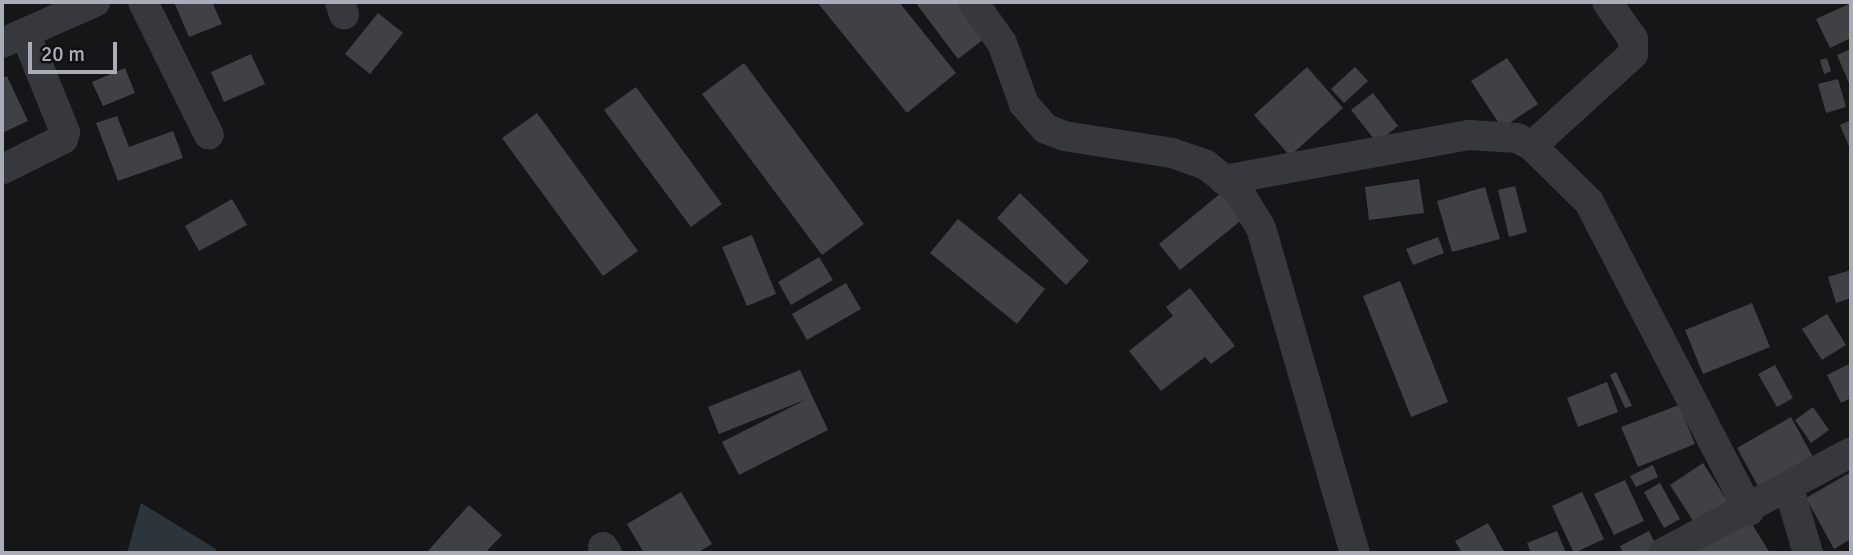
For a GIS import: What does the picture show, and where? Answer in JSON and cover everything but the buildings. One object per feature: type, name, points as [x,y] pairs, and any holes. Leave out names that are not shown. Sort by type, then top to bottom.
[{"type":"street","points":[[3,169],[63,139],[65,132],[13,38],[95,2]]},
{"type":"street","points":[[143,2],[209,135]]},
{"type":"street","points":[[973,2],[1002,43],[1024,104],[1046,130],[1064,136],[1172,153],[1206,165],[1238,190],[1261,228],[1355,553]]},
{"type":"street","points":[[1532,146],[1633,54],[1633,39],[1606,2]]},
{"type":"street","points":[[1224,180],[1470,135],[1517,138],[1532,146],[1589,202],[1749,511]]},
{"type":"street","points":[[1663,553],[1749,511],[1851,452]]},
{"type":"street","points":[[1789,489],[1808,553]]},
{"type":"shaded area","points":[[141,503],[216,549],[214,553],[127,553]]}]
